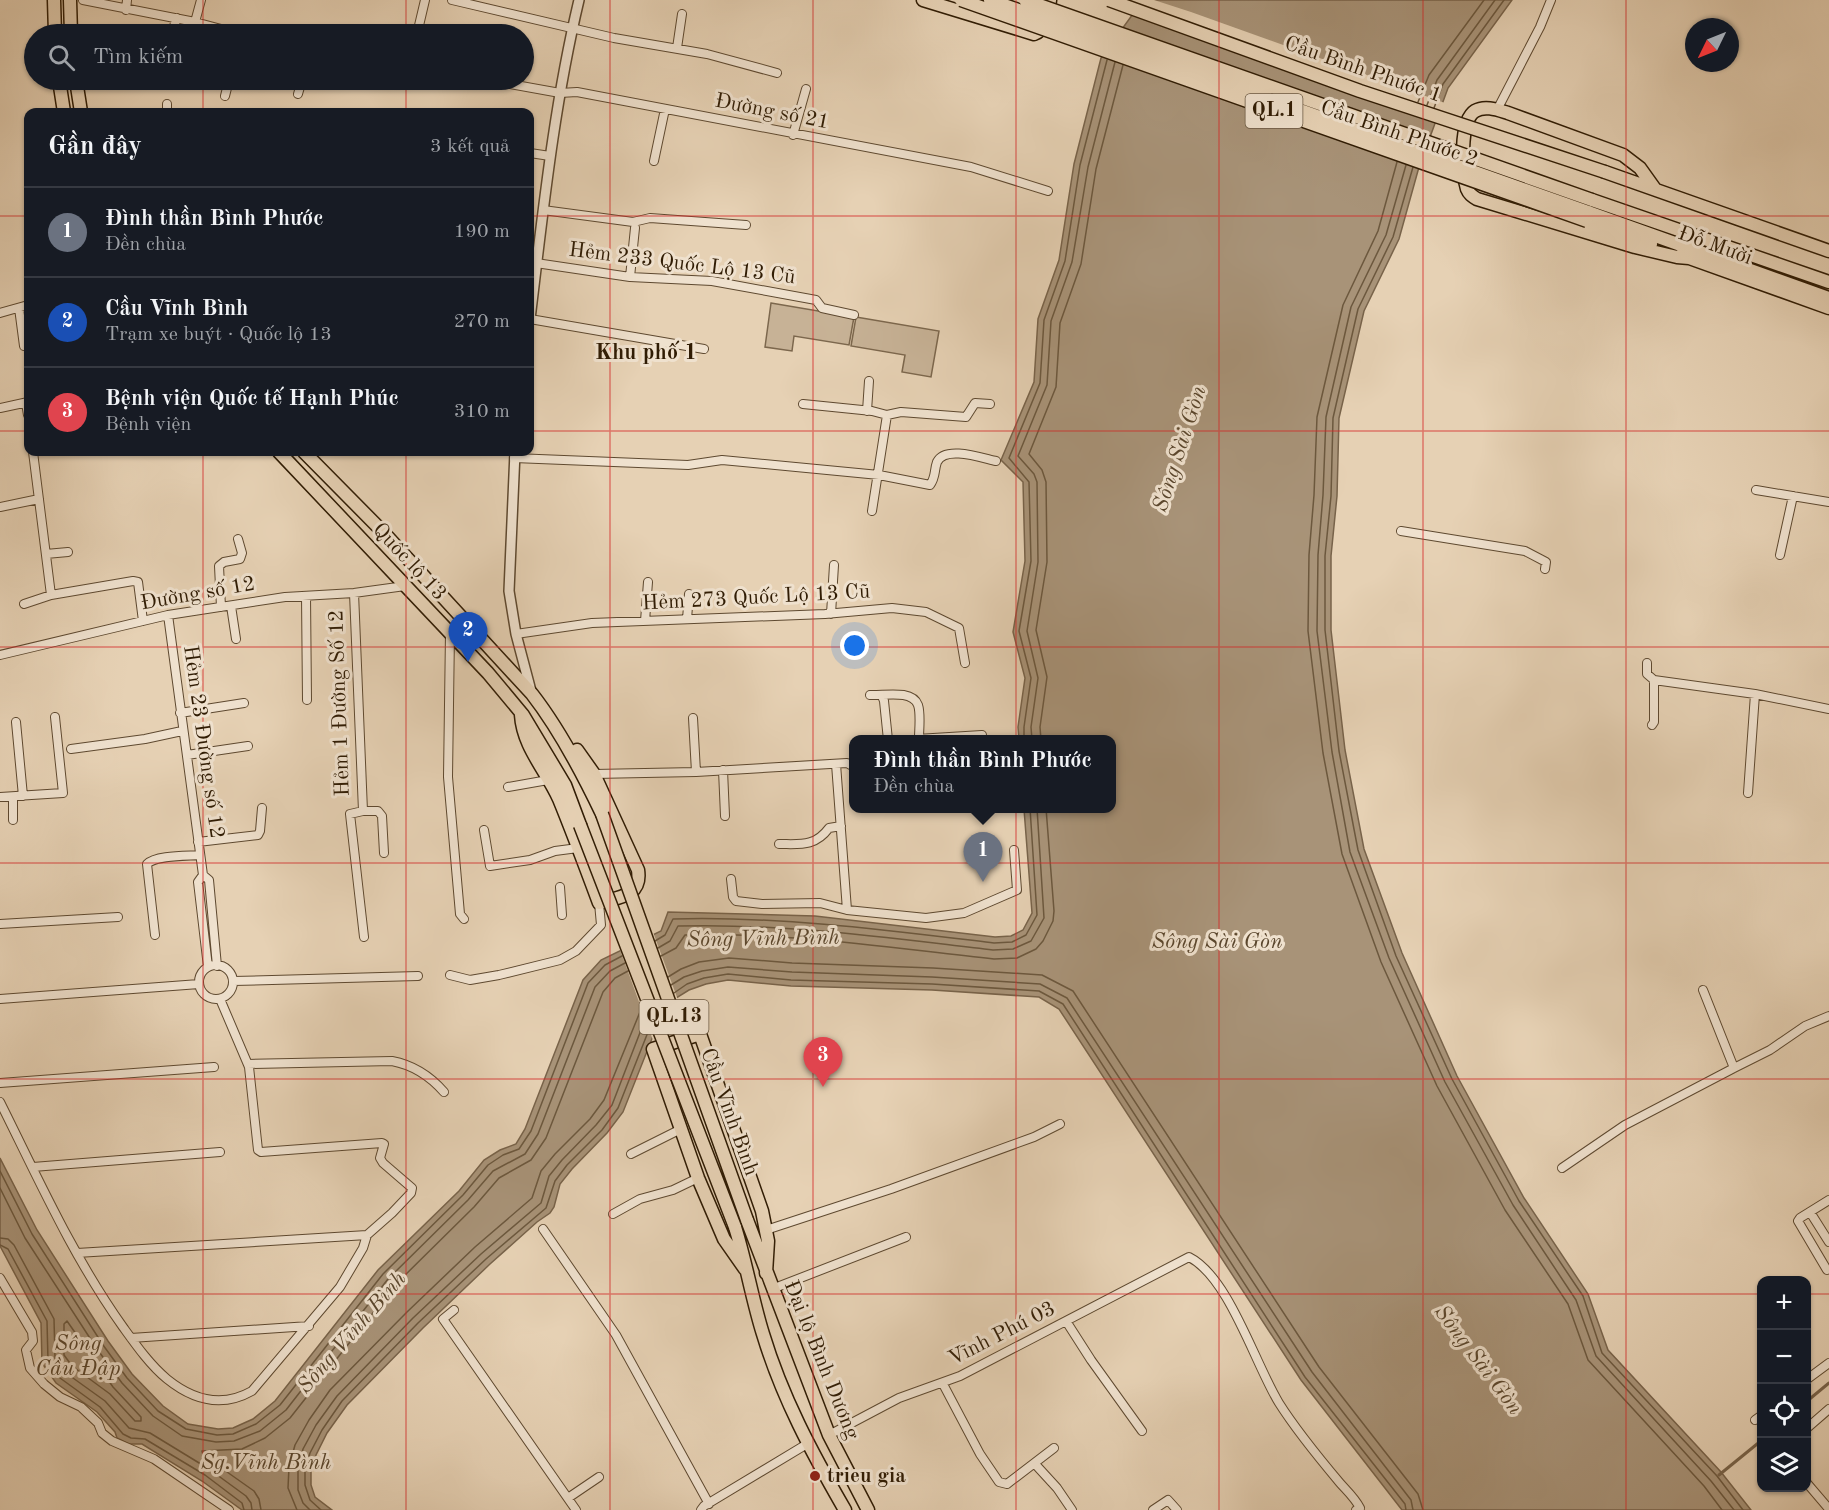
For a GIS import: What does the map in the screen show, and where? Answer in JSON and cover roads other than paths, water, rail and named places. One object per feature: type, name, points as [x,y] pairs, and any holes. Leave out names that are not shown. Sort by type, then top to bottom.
[{"type":"highway","points":[[54,0],[55,24]]},
{"type":"highway","points":[[70,0],[70,24]]},
{"type":"highway","points":[[923,0],[1024,32],[1038,33],[1047,21],[1050,0]]},
{"type":"highway","name":"Cầu Bình Phước 2","points":[[961,0],[1589,211]]},
{"type":"highway","name":"Cầu Bình Phước 2","points":[[990,0],[1589,211]]},
{"type":"highway","name":"Cầu Bình Phước 2","points":[[1025,0],[1589,211]]},
{"type":"highway","name":"Cầu Bình Phước 1","points":[[1109,0],[1360,91],[1605,172]]},
{"type":"highway","points":[[61,90],[63,108]]},
{"type":"highway","points":[[78,90],[80,108]]},
{"type":"highway","name":"QL.1","points":[[1497,110],[1480,109],[1467,120],[1464,130],[1464,151],[1469,193],[1477,199],[1635,248],[1689,258]]},
{"type":"highway","points":[[1497,110],[1623,155],[1640,168],[1655,189]]},
{"type":"highway","name":"Đỗ Mười","points":[[1605,172],[1829,250]]},
{"type":"highway","name":"Đỗ Mười","points":[[1589,211],[1689,258],[1829,308]]},
{"type":"highway","name":"Đỗ Mười","points":[[1589,211],[1829,282]]},
{"type":"highway","name":"Đỗ Mười","points":[[1589,211],[1829,298]]},
{"type":"highway","name":"Quốc lộ 13","points":[[283,456],[488,673],[520,712],[565,785],[580,825]]},
{"type":"highway","name":"Quốc lộ 13","points":[[308,456],[385,534],[532,694],[579,768],[602,814]]},
{"type":"highway","points":[[520,712],[522,731],[558,798],[599,903],[632,891],[639,880],[638,870],[594,774],[558,724],[542,707]]},
{"type":"highway","name":"Cầu Vĩnh Bình","points":[[602,814],[747,1220]]},
{"type":"highway","name":"Cầu Vĩnh Bình","points":[[580,825],[735,1227]]},
{"type":"highway","points":[[745,1269],[724,1239],[698,1178],[653,1049],[700,1034],[740,1144],[766,1230],[768,1251],[766,1273]]},
{"type":"highway","name":"Đại lộ Bình Dương","points":[[747,1220],[829,1435],[868,1510]]},
{"type":"highway","name":"Đại lộ Bình Dương","points":[[735,1227],[772,1361],[807,1444],[845,1510]]},
{"type":"street","points":[[83,0],[202,24]]},
{"type":"street","points":[[126,10],[127,0]]},
{"type":"street","points":[[195,22],[201,0]]},
{"type":"street","points":[[419,24],[425,0]]},
{"type":"street","points":[[452,0],[614,38],[707,54],[777,73]]},
{"type":"street","points":[[534,282],[560,93],[579,0]]},
{"type":"street","points":[[1497,110],[1540,27],[1551,0]]},
{"type":"street","points":[[677,48],[682,14]]},
{"type":"street","points":[[175,24],[177,18]]},
{"type":"street","name":"Đường số 21","points":[[534,88],[560,93],[577,92],[793,135],[971,167],[1048,191]]},
{"type":"street","points":[[793,135],[806,89]]},
{"type":"street","points":[[225,96],[226,90]]},
{"type":"street","points":[[298,94],[299,90]]},
{"type":"street","points":[[654,161],[665,110]]},
{"type":"street","points":[[534,154],[550,156]]},
{"type":"street","points":[[543,210],[633,222],[650,218],[746,225]]},
{"type":"street","points":[[630,277],[635,228]]},
{"type":"street","name":"Hẻm 233 Quốc Lộ 13 Cũ","points":[[536,263],[630,277],[722,283],[816,300],[822,308],[854,315]]},
{"type":"street","points":[[0,313],[24,306]]},
{"type":"street","points":[[19,308],[24,346]]},
{"type":"street","points":[[534,320],[704,349]]},
{"type":"street","points":[[867,411],[869,381]]},
{"type":"street","points":[[0,408],[24,403]]},
{"type":"street","points":[[803,404],[867,411],[887,416],[901,412],[966,417],[975,403],[990,404]]},
{"type":"street","points":[[872,511],[887,416]]},
{"type":"street","points":[[531,456],[687,465],[722,460],[879,475],[930,484],[934,480],[938,461],[944,455],[958,453],[996,461]]},
{"type":"street","points":[[34,456],[51,595]]},
{"type":"street","points":[[514,456],[509,591],[516,634],[532,694]]},
{"type":"street","points":[[1756,490],[1829,502]]},
{"type":"street","points":[[1780,555],[1793,496]]},
{"type":"street","points":[[0,507],[39,499]]},
{"type":"street","points":[[1401,531],[1525,551],[1546,562],[1545,569]]},
{"type":"street","points":[[221,607],[219,566],[224,562],[240,559],[242,553],[238,539]]},
{"type":"street","points":[[46,554],[68,552]]},
{"type":"street","points":[[831,614],[834,565]]},
{"type":"street","points":[[24,604],[51,595],[122,582],[138,582],[143,621]]},
{"type":"street","points":[[645,621],[648,582]]},
{"type":"street","name":"Đường số 12","points":[[0,655],[168,615],[285,597],[405,586]]},
{"type":"street","name":"Hẻm 1 Đường Số 12","points":[[354,592],[363,811]]},
{"type":"street","points":[[687,619],[689,594]]},
{"type":"street","points":[[306,596],[308,700]]},
{"type":"street","points":[[231,606],[236,639]]},
{"type":"street","name":"Hẻm 273 Quốc Lộ 13 Cũ","points":[[516,634],[592,623],[831,614],[892,608],[926,612],[959,628],[963,640],[965,663]]},
{"type":"street","name":"Hẻm 23 Đường số 12","points":[[168,615],[203,875]]},
{"type":"street","points":[[450,633],[447,777],[460,914],[464,919]]},
{"type":"street","points":[[1647,663],[1647,674],[1654,680],[1755,694],[1829,710]]},
{"type":"street","points":[[1652,724],[1654,722],[1654,680]]},
{"type":"street","points":[[1748,793],[1755,694]]},
{"type":"street","points":[[870,695],[912,697],[918,705],[918,735]]},
{"type":"street","points":[[882,696],[887,735]]},
{"type":"street","points":[[180,713],[244,703]]},
{"type":"street","points":[[0,797],[63,793],[55,717]]},
{"type":"street","points":[[693,718],[696,772]]},
{"type":"street","points":[[16,722],[23,796]]},
{"type":"street","points":[[71,749],[145,739],[182,731]]},
{"type":"street","points":[[187,755],[248,746]]},
{"type":"street","points":[[836,764],[847,909]]},
{"type":"street","points":[[594,774],[849,764]]},
{"type":"street","points":[[723,770],[725,816]]},
{"type":"street","points":[[508,787],[548,780]]},
{"type":"street","points":[[12,797],[13,820]]},
{"type":"street","points":[[198,842],[258,835],[262,808]]},
{"type":"street","name":"Hẻm 1 Đường Số 12","points":[[364,937],[350,814],[378,811],[382,816],[384,853]]},
{"type":"street","points":[[779,844],[810,843],[823,837],[829,828],[841,826]]},
{"type":"street","points":[[484,830],[490,866],[530,860],[555,851],[578,848]]},
{"type":"street","points":[[732,879],[733,897],[736,901],[762,904],[820,903],[847,909],[926,918],[964,913],[1017,890],[1014,850]]},
{"type":"street","points":[[155,935],[147,864],[158,858],[200,855]]},
{"type":"street","points":[[208,968],[198,882],[203,875],[209,880],[217,966]]},
{"type":"street","points":[[560,887],[562,915]]},
{"type":"street","points":[[450,975],[470,980],[560,960],[576,951],[601,925],[599,903]]},
{"type":"street","points":[[0,924],[118,917]]},
{"type":"street","points":[[217,966],[229,972],[233,981],[228,995],[220,999],[205,995],[199,984],[202,972],[217,966]]},
{"type":"street","points":[[233,981],[418,976]]},
{"type":"street","points":[[0,999],[199,984]]},
{"type":"street","points":[[1703,990],[1734,1068]]},
{"type":"street","points":[[0,1102],[97,1290],[150,1362],[167,1379],[206,1399],[225,1401],[240,1398],[252,1391],[309,1326],[340,1287],[363,1248],[367,1235],[392,1214],[411,1193],[412,1188],[383,1163],[380,1158],[384,1144],[382,1143],[261,1152],[258,1150],[248,1064],[220,999]]},
{"type":"street","points":[[1562,1167],[1625,1125],[1770,1050],[1805,1026],[1829,1016]]},
{"type":"street","points":[[248,1064],[392,1060],[406,1064],[433,1079],[444,1092]]},
{"type":"street","points":[[0,1083],[213,1067]]},
{"type":"street","points":[[766,1230],[891,1190],[1034,1137],[1060,1124]]},
{"type":"street","points":[[631,1154],[681,1129]]},
{"type":"street","points":[[33,1167],[220,1152]]},
{"type":"street","points":[[613,1214],[640,1199],[673,1190],[698,1178]]},
{"type":"street","points":[[1827,1270],[1798,1221],[1829,1200]]},
{"type":"street","points":[[1810,1212],[1829,1242]]},
{"type":"street","points":[[543,1229],[616,1335],[709,1504]]},
{"type":"street","points":[[77,1253],[367,1235]]},
{"type":"street","points":[[772,1289],[906,1237]]},
{"type":"street","name":"Vĩnh Phú 03","points":[[829,1435],[899,1398],[943,1384],[1190,1257],[1199,1262],[1225,1294],[1279,1403],[1360,1509]]},
{"type":"street","points":[[0,1278],[32,1332],[33,1341],[26,1350],[30,1368],[44,1384],[60,1397],[81,1407],[98,1423],[102,1433],[112,1442],[154,1459],[229,1510]]},
{"type":"street","points":[[454,1310],[443,1319],[576,1510]]},
{"type":"street","points":[[1066,1321],[1142,1431]]},
{"type":"street","points":[[131,1338],[309,1326]]},
{"type":"street","points":[[1811,1376],[1829,1363]]},
{"type":"street","points":[[943,1384],[980,1454],[999,1482],[1007,1485],[1054,1448]]},
{"type":"street","points":[[1811,1425],[1829,1409]]},
{"type":"street","points":[[701,1510],[807,1444]]},
{"type":"street","points":[[1035,1464],[1057,1488],[1072,1510]]},
{"type":"street","points":[[568,1498],[599,1477]]},
{"type":"street","points":[[1811,1488],[1829,1509]]},
{"type":"street","points":[[1153,1510],[1168,1500],[1177,1510]]},
{"type":"water","name":"Sông Sài Gòn","points":[[1143,0],[1512,0],[1448,88],[1419,167],[1399,239],[1364,311],[1339,418],[1337,496],[1331,556],[1331,630],[1345,750],[1364,849],[1402,953],[1457,1076],[1524,1198],[1588,1294],[1608,1350],[1721,1472],[1751,1510],[1402,1510],[1301,1380],[1059,1009],[1039,997],[932,990],[791,986],[728,980],[706,984],[676,998],[657,1026],[623,1112],[560,1184],[554,1207],[550,1213],[490,1264],[347,1405],[327,1433],[311,1471],[311,1485],[315,1497],[332,1510],[242,1510],[202,1481],[142,1444],[129,1444],[117,1438],[115,1432],[97,1412],[56,1383],[42,1363],[41,1323],[0,1246],[0,1158],[37,1230],[108,1341],[132,1374],[163,1406],[188,1424],[218,1429],[233,1428],[253,1419],[275,1401],[378,1270],[459,1191],[484,1160],[516,1144],[525,1129],[583,980],[601,960],[661,931],[668,912],[815,916],[995,937],[1011,936],[1023,930],[1032,913],[1024,813],[1116,813],[1116,735],[1019,735],[1025,678],[1013,632],[1025,561],[1023,482],[1001,460],[1034,382],[1038,319],[1059,260],[1074,164],[1101,58]]},
{"type":"waterway","points":[[1811,1398],[1829,1383]]},
{"type":"waterway","points":[[1719,1475],[1757,1444]]},
{"type":"place","name":"Cầu Vĩnh Bình","points":[[468,662]]},
{"type":"place","name":"Đình thần Bình Phước","points":[[983,882]]},
{"type":"place","name":"Bệnh viện Quốc tế Hạnh Phúc","points":[[823,1087]]},
{"type":"place","name":"trieu gia","points":[[815,1476]]},
{"type":"district","name":"Khu phố 1","points":[[646,353]]},
{"type":"water label","name":"Sông Vĩnh Bình","points":[[763,939]]},
{"type":"water label","name":"Sông Vĩnh Bình","points":[[352,1333]]},
{"type":"water label","name":"Sông Cầu Đập","points":[[78,1356]]},
{"type":"water label","name":"Sg.Vĩnh Bình","points":[[266,1463]]}]
